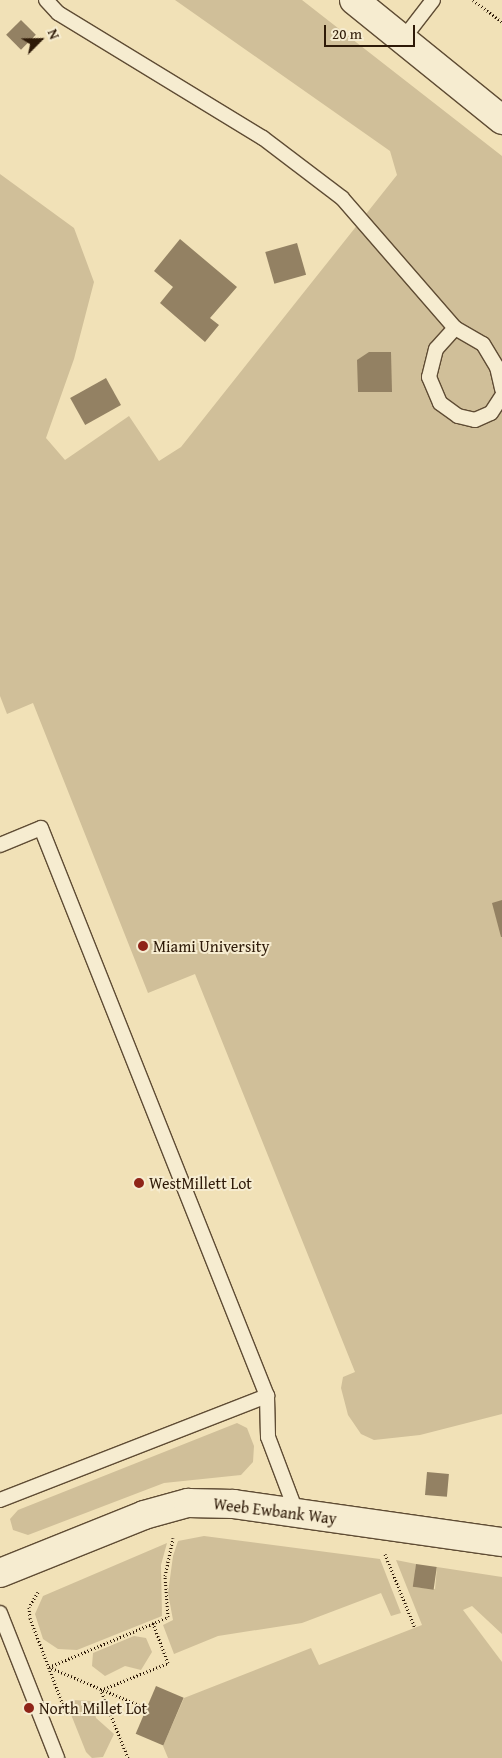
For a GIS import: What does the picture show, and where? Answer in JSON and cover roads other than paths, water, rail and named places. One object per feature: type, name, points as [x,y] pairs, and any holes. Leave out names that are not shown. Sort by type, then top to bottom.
[{"type":"street","points":[[354,0],[502,120]]},
{"type":"street","name":"Weeb Ewbank Way","points":[[0,1573],[144,1515],[188,1503],[296,1511],[502,1542]]},
{"type":"lane","points":[[46,0],[58,13],[263,138],[342,198],[455,328],[483,344],[497,367],[502,389]]},
{"type":"lane","points":[[403,39],[433,0]]},
{"type":"lane","points":[[455,328],[436,349],[429,377],[440,403],[458,416],[475,420],[491,413],[502,396]]},
{"type":"lane","points":[[0,845],[41,828],[267,1396],[268,1437],[296,1511]]},
{"type":"lane","points":[[0,1500],[267,1396]]},
{"type":"lane","points":[[0,1613],[57,1758]]},
{"type":"place","name":"Miami University","points":[[143,946]]},
{"type":"place","name":"WestMillett Lot","points":[[139,1183]]},
{"type":"place","name":"North Millet Lot","points":[[29,1708]]}]
